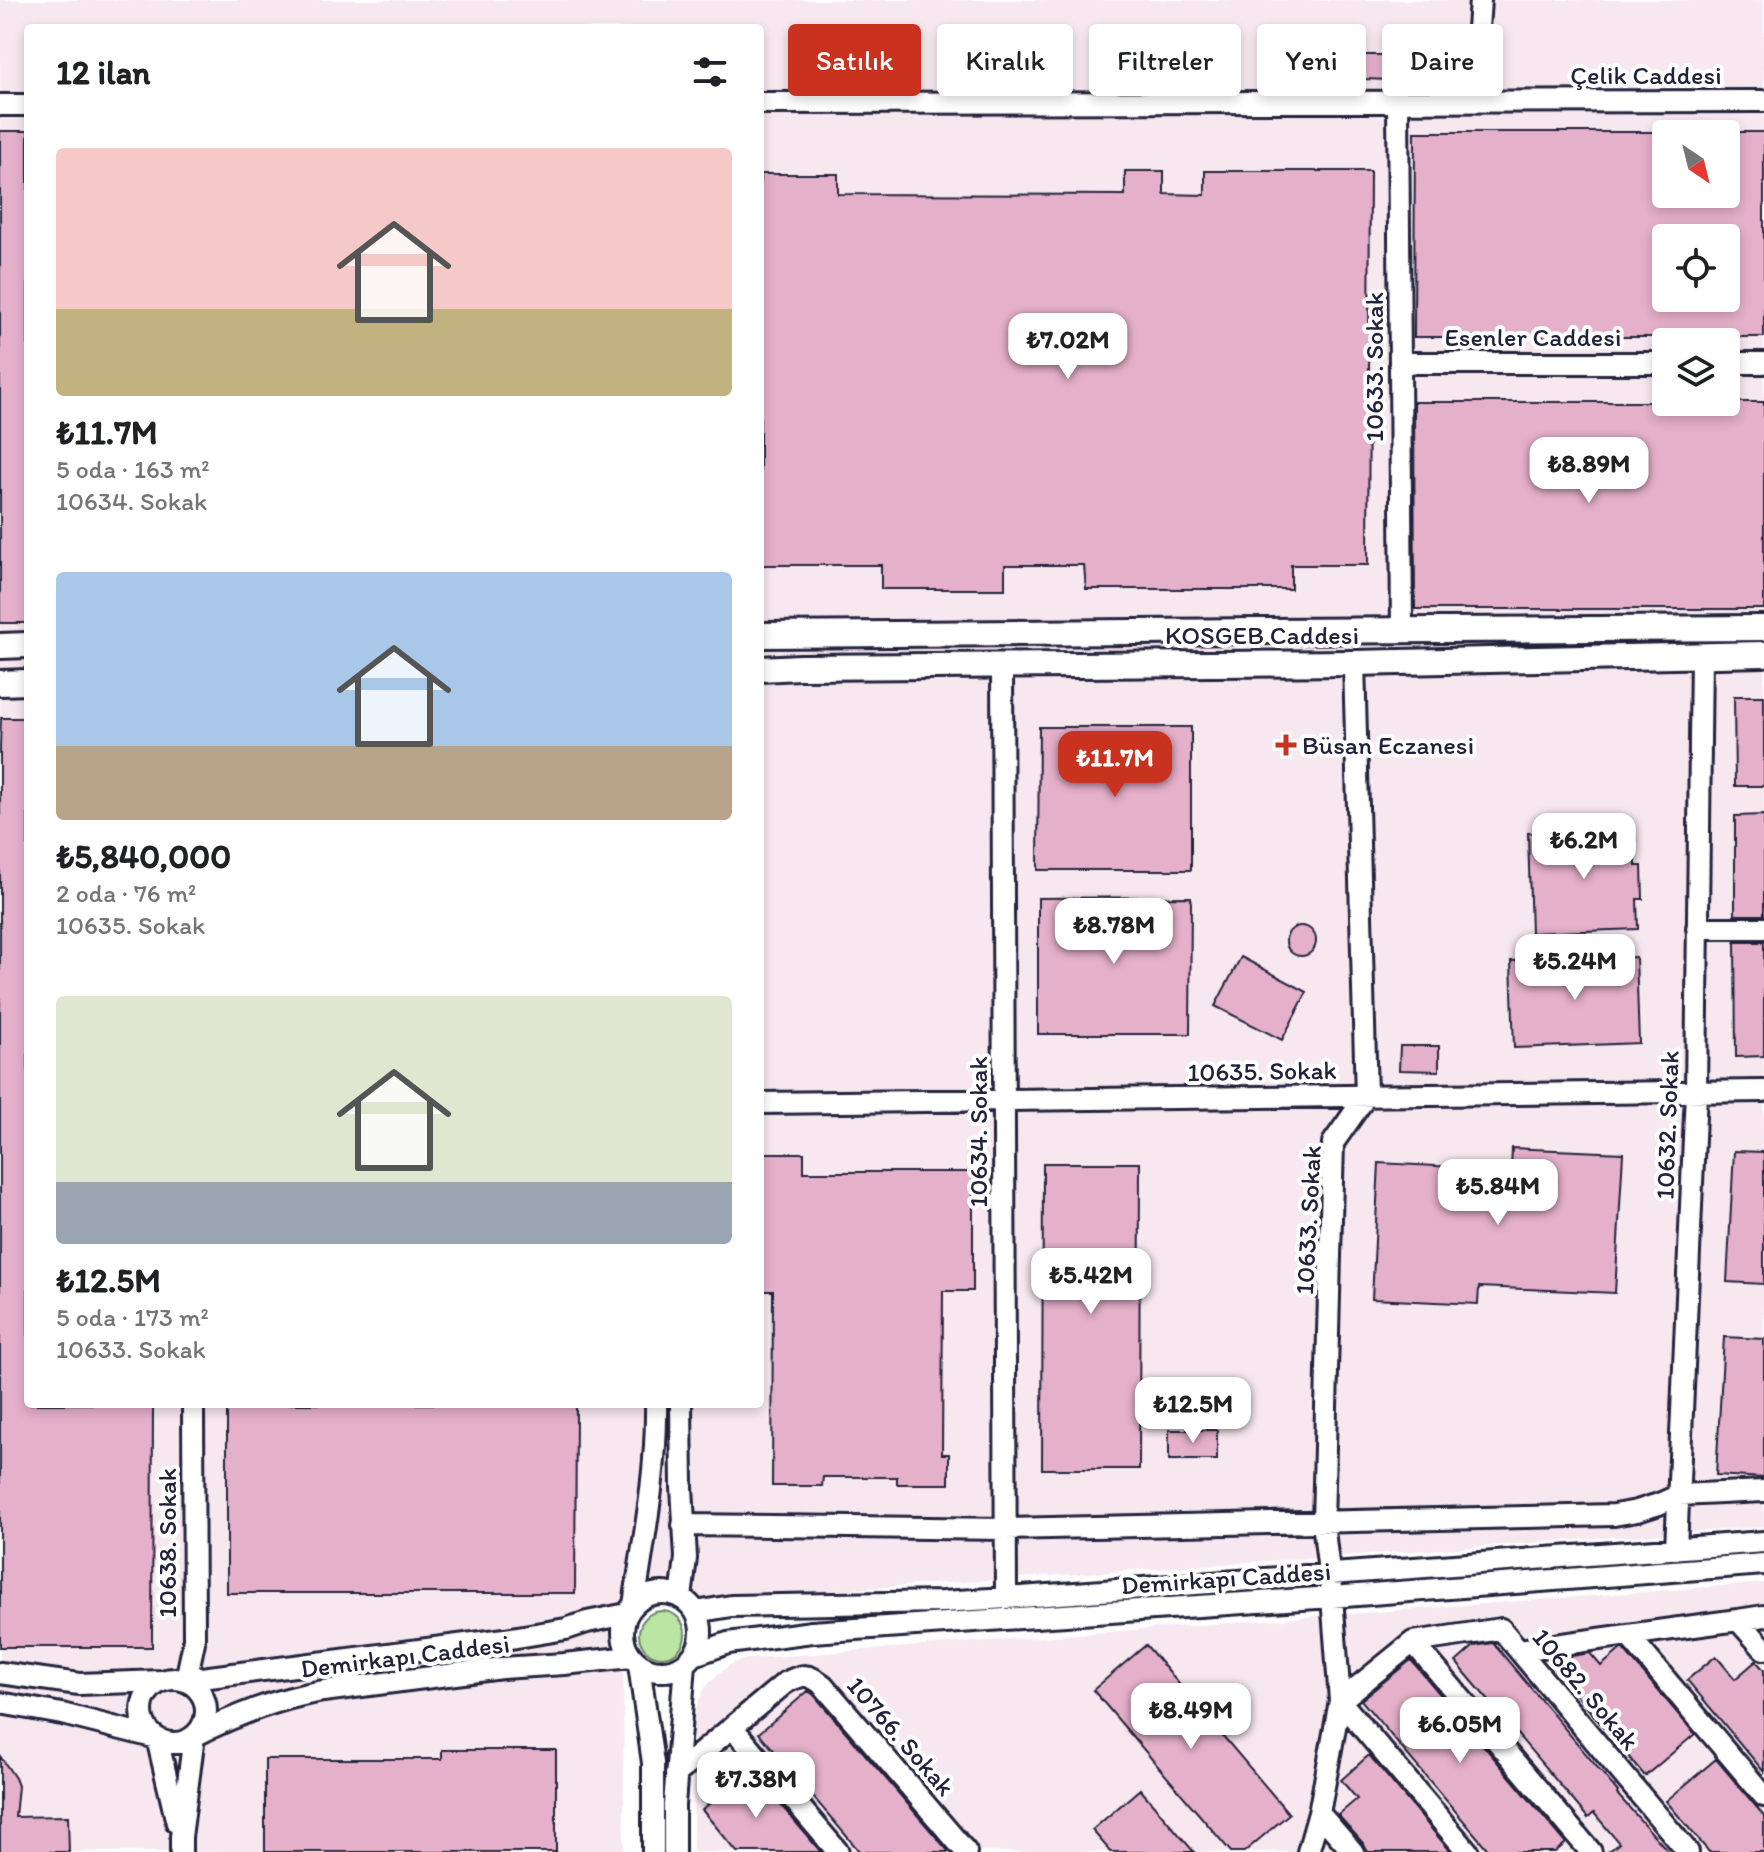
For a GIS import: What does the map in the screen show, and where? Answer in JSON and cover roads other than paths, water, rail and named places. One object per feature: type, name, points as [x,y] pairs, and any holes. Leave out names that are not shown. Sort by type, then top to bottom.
[{"type":"main road","name":"KOSGEB Caddesi","points":[[764,635],[1764,628]]},
{"type":"main road","points":[[0,646],[24,645]]},
{"type":"main road","name":"KOSGEB Caddesi","points":[[764,669],[1354,663],[1764,654]]},
{"type":"main road","points":[[0,683],[24,682]]},
{"type":"street","points":[[1473,101],[1480,6]]},
{"type":"street","name":"Çelik Caddesi","points":[[764,103],[1764,101]]},
{"type":"street","name":"10633. Sokak","points":[[1398,102],[1402,632]]},
{"type":"street","points":[[0,105],[24,105]]},
{"type":"street","name":"Esenler Caddesi","points":[[1400,363],[1652,363]]},
{"type":"street","points":[[1740,363],[1764,363]]},
{"type":"street","name":"10632. Sokak","points":[[1676,1549],[1696,1092],[1701,654]]},
{"type":"street","points":[[1354,663],[1366,1096]]},
{"type":"street","name":"10634. Sokak","points":[[1002,665],[1006,1598]]},
{"type":"street","points":[[1697,928],[1764,928]]},
{"type":"street","name":"10635. Sokak","points":[[764,1103],[1764,1091]]},
{"type":"street","name":"10633. Sokak","points":[[1308,1852],[1319,1813],[1340,1701],[1323,1522],[1333,1143],[1366,1096]]},
{"type":"street","name":"10638. Sokak","points":[[186,1680],[194,1642],[193,1408]]},
{"type":"street","points":[[653,1852],[653,1763],[635,1661],[626,1647],[623,1625],[630,1610],[653,1483],[656,1408]]},
{"type":"street","points":[[681,1408],[686,1558],[681,1598]]},
{"type":"street","points":[[683,1525],[1006,1529],[1614,1515],[1648,1508],[1679,1495],[1764,1491]]},
{"type":"street","name":"Demirkapı Caddesi","points":[[696,1612],[731,1606],[1006,1598],[1764,1542]]},
{"type":"street","name":"Demirkapı Caddesi","points":[[690,1660],[728,1643],[812,1632],[1764,1564]]},
{"type":"street","points":[[630,1610],[642,1598],[662,1593],[689,1603],[700,1623],[699,1645],[690,1660],[676,1774],[674,1852]]},
{"type":"street","name":"Demirkapı Caddesi","points":[[186,1680],[505,1639],[566,1629],[630,1610]]},
{"type":"street","points":[[1519,1650],[1764,1616]]},
{"type":"street","points":[[1738,1620],[1764,1649]]},
{"type":"street","name":"10682. Sokak","points":[[1413,1642],[1501,1629],[1688,1852]]},
{"type":"street","points":[[1628,1635],[1764,1796]]},
{"type":"street","points":[[1468,1852],[1340,1701],[1413,1642],[1591,1852]]},
{"type":"street","points":[[635,1661],[650,1670],[662,1672],[690,1660]]},
{"type":"street","name":"Demirkapı Caddesi","points":[[194,1736],[246,1711],[296,1695],[502,1668],[635,1661]]},
{"type":"street","points":[[0,1673],[79,1684],[133,1683],[174,1678],[186,1680],[198,1688],[206,1706],[205,1720],[194,1736],[181,1845]]},
{"type":"street","name":"10766. Sokak","points":[[676,1774],[785,1683],[801,1676],[813,1677],[966,1852]]},
{"type":"street","points":[[161,1681],[148,1692],[142,1708],[145,1725],[157,1738],[181,1845]]},
{"type":"street","points":[[0,1703],[62,1714],[164,1741],[179,1743],[194,1736]]},
{"type":"street","points":[[733,1728],[838,1852]]},
{"type":"street","points":[[1319,1813],[1353,1852]]},
{"type":"place","name":"Büsan Eczanesi","points":[[1286,745]]}]
